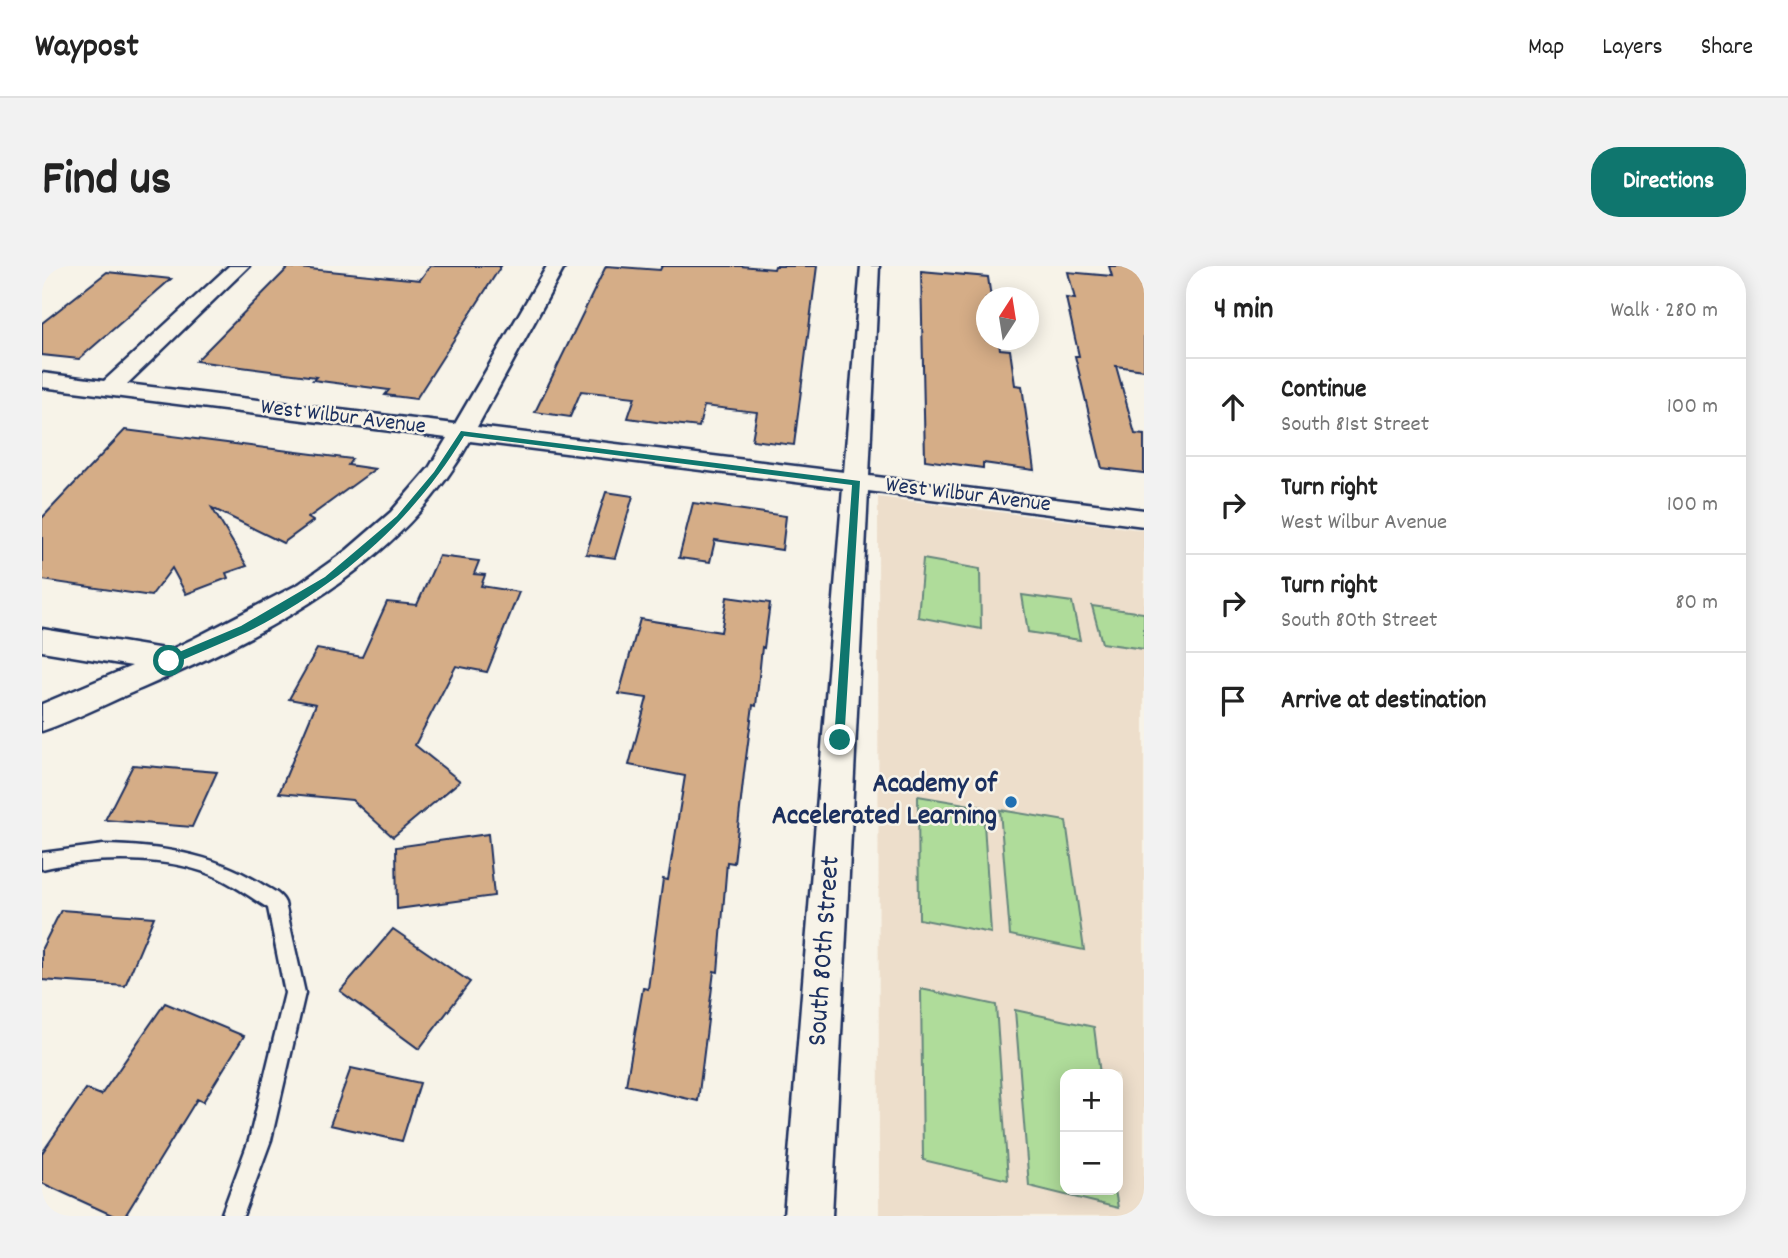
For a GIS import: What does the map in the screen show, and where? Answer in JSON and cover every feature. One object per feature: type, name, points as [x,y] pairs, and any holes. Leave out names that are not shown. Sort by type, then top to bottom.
[{"type":"street","points":[[110,388],[240,266]]},
{"type":"street","points":[[42,718],[245,628],[328,579],[400,518],[437,473],[556,266]]},
{"type":"street","name":"South 80th Street","points":[[808,1216],[870,266]]},
{"type":"street","name":"West Wilbur Avenue","points":[[42,380],[1144,518]]},
{"type":"street","points":[[42,640],[169,661]]},
{"type":"lane","points":[[42,861],[58,856],[130,852],[211,866],[276,903],[295,993],[260,1140],[232,1216]]},
{"type":"shaded area","name":"Academy of Accelerated Learning","points":[[878,497],[1144,530],[1144,1216],[879,1216]]},
{"type":"green space","points":[[923,559],[980,569],[981,629],[918,617]]},
{"type":"green space","points":[[1022,595],[1072,602],[1080,640],[1028,632]]},
{"type":"green space","points":[[1092,606],[1144,613],[1144,649],[1102,643]]},
{"type":"green space","points":[[918,796],[983,807],[991,933],[919,919]]},
{"type":"green space","points":[[1000,810],[1066,821],[1084,950],[1010,935]]},
{"type":"green space","points":[[921,989],[996,1005],[1008,1180],[923,1160]]},
{"type":"green space","points":[[1015,1010],[1094,1027],[1099,1069],[1060,1069],[1060,1194],[1029,1186]]},
{"type":"green space","points":[[1065,1195],[1116,1195],[1118,1208]]},
{"type":"building","points":[[430,266],[501,266],[416,399],[385,395],[389,390],[313,380],[316,377],[196,361],[289,267],[420,280]]},
{"type":"building","points":[[606,266],[660,270],[662,266],[774,269],[775,266],[817,266],[794,445],[752,440],[757,412],[704,406],[699,427],[656,422],[628,418],[635,397],[581,391],[570,417],[535,412]]},
{"type":"building","points":[[1109,266],[1138,266],[1144,279],[1144,370],[1116,366],[1135,434],[1144,435],[1144,473],[1102,468],[1075,356],[1079,356],[1066,298],[1075,299],[1068,272],[1112,276]]},
{"type":"building","points":[[921,271],[988,277],[989,287],[976,287],[976,350],[1010,350],[1015,385],[1022,386],[1034,470],[983,463],[983,468],[925,460]]},
{"type":"building","points":[[107,272],[171,279],[79,359],[42,355],[42,323]]},
{"type":"building","points":[[125,430],[352,459],[348,465],[375,469],[308,518],[313,521],[283,543],[212,508],[247,566],[226,573],[228,578],[186,594],[172,568],[151,596],[42,580],[42,518]]},
{"type":"building","points":[[606,492],[633,496],[615,558],[586,554]]},
{"type":"building","points":[[693,503],[786,516],[782,550],[715,540],[710,562],[679,558]]},
{"type":"building","points":[[439,556],[479,561],[474,574],[485,575],[481,586],[519,592],[487,672],[456,666],[415,745],[460,781],[393,837],[352,800],[279,793],[316,704],[289,699],[317,649],[362,657],[387,602],[417,605]]},
{"type":"building","points":[[727,597],[770,603],[756,706],[753,705],[734,863],[727,862],[718,972],[714,971],[698,1101],[626,1085],[643,988],[648,989],[663,879],[668,880],[685,776],[629,765],[647,698],[619,694],[640,619],[721,632]]},
{"type":"building","points":[[133,765],[217,772],[192,827],[105,820]]},
{"type":"building","points":[[488,834],[494,896],[397,909],[396,847]]},
{"type":"building","points":[[61,910],[154,917],[125,986],[42,980],[42,948]]},
{"type":"building","points":[[393,929],[470,982],[419,1049],[340,991]]},
{"type":"building","points":[[165,1003],[244,1036],[203,1102],[197,1099],[125,1216],[114,1216],[42,1183],[42,1153],[86,1089],[101,1095]]},
{"type":"building","points":[[351,1068],[420,1083],[402,1141],[330,1125]]},
{"type":"place","name":"Academy of Accelerated Learning","points":[[1011,802]]},
{"type":"route","points":[[169,661],[245,628],[328,579],[400,518],[437,473],[461,433],[856,482],[840,740]]}]
